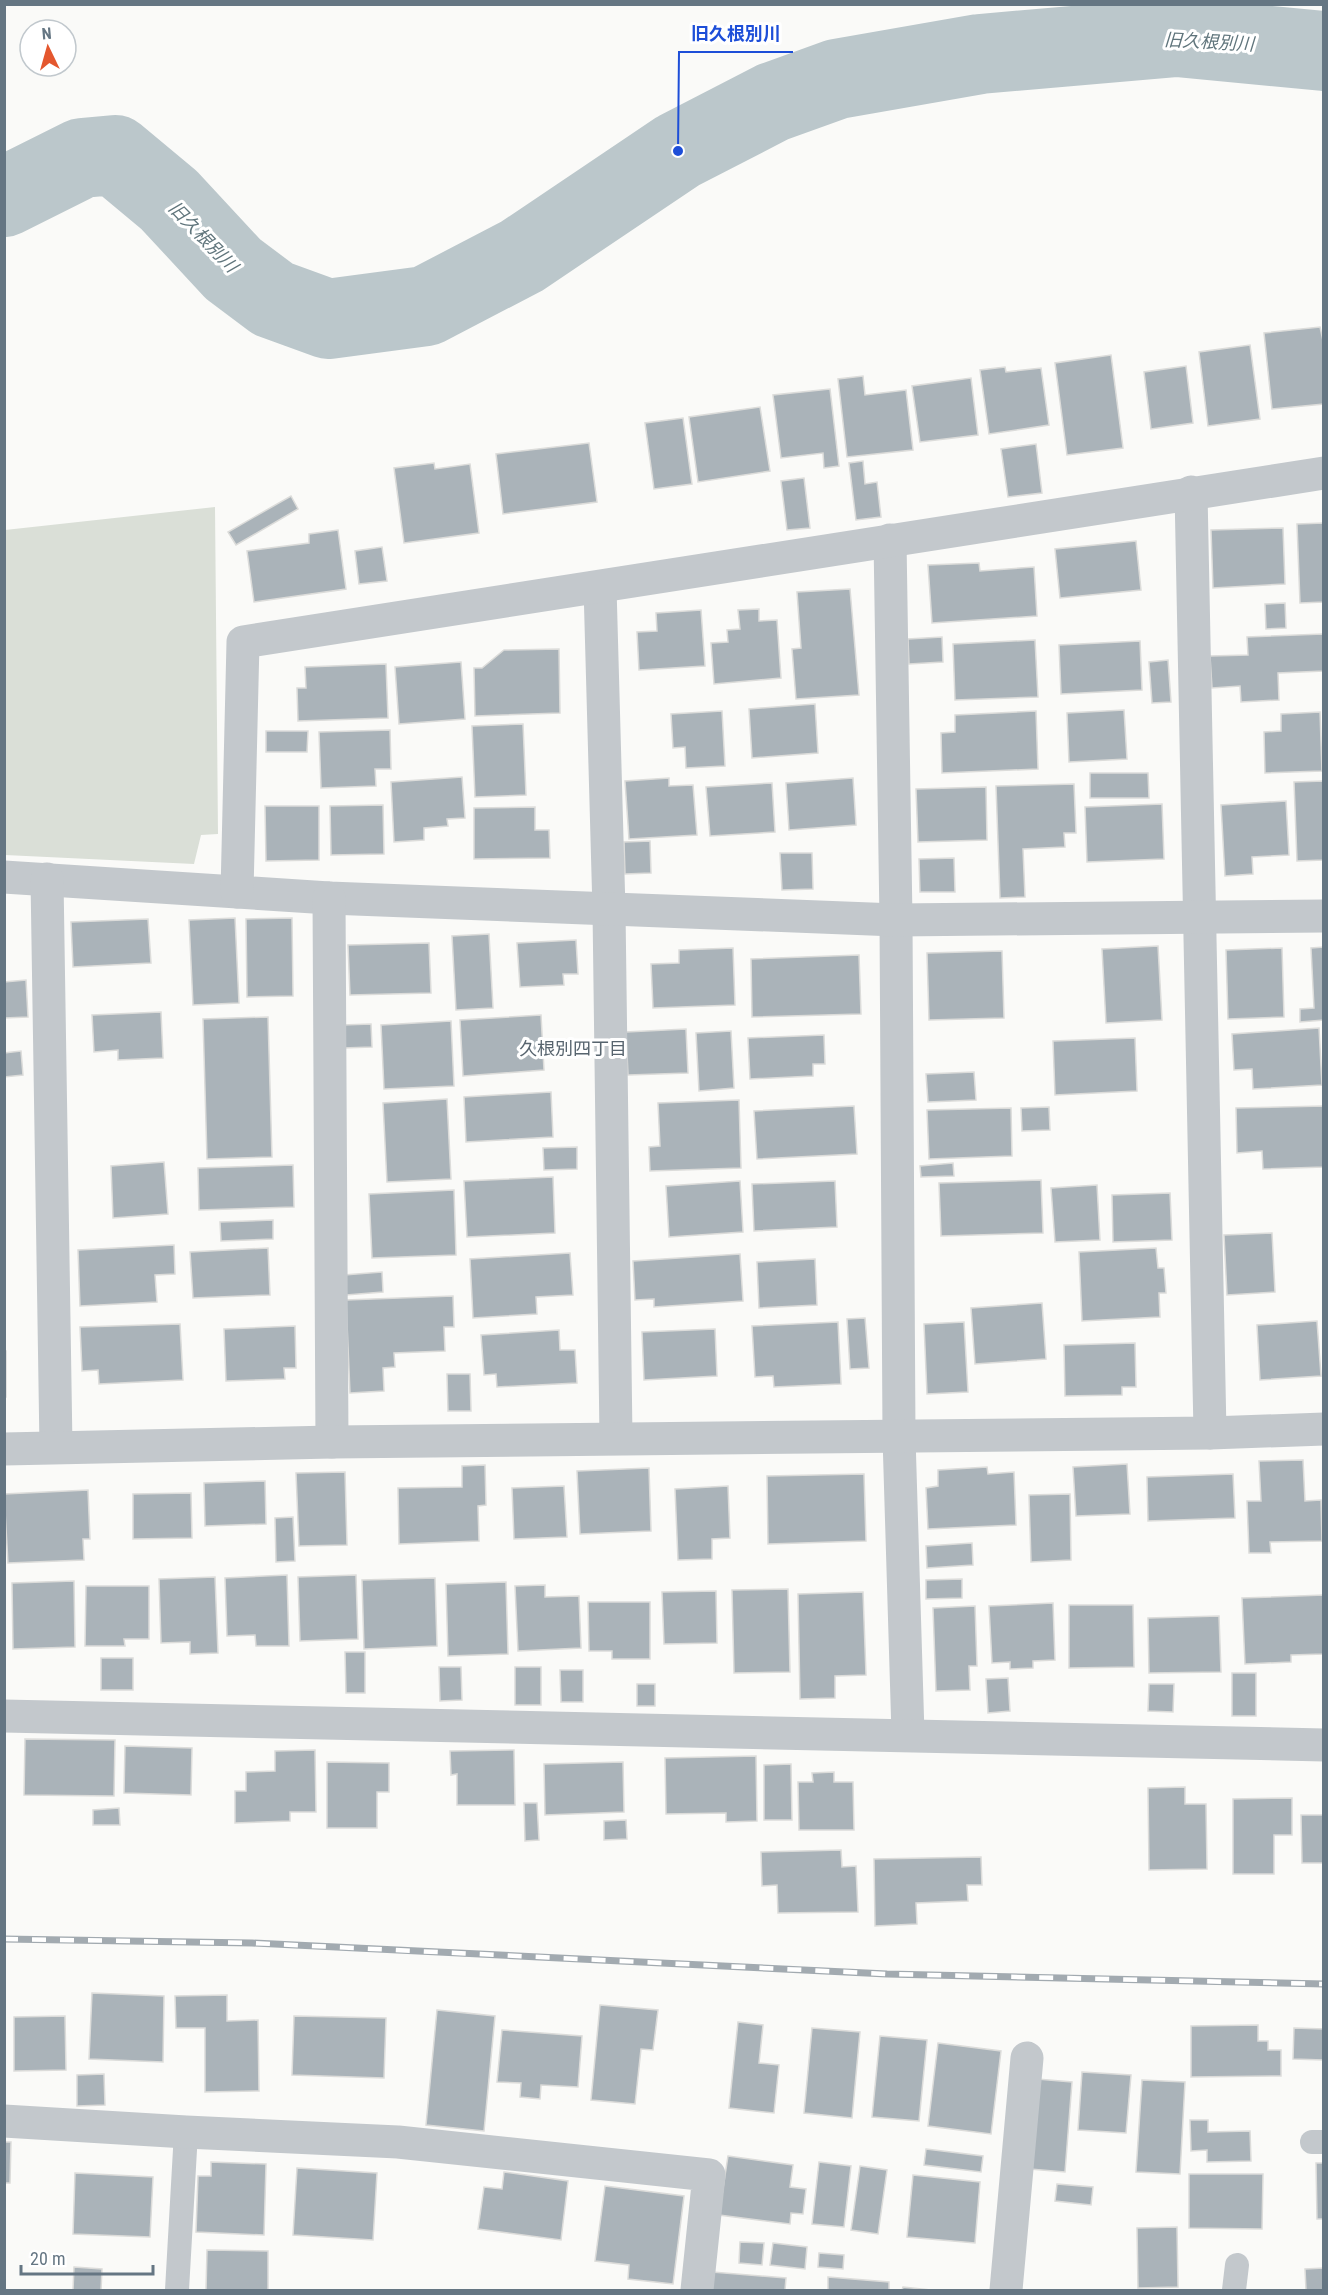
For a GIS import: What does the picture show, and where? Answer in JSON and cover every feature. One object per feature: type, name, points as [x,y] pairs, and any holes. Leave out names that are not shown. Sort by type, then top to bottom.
[{"type":"street","points":[[237,892],[243,642],[1323,473]]},
{"type":"street","points":[[1191,492],[1209,1433]]},
{"type":"street","points":[[890,540],[896,920],[899,1437],[908,1734]]},
{"type":"street","points":[[600,587],[609,910],[616,1438]]},
{"type":"street","points":[[4,877],[330,898],[896,920],[1323,916]]},
{"type":"street","points":[[48,879],[56,1447]]},
{"type":"street","points":[[330,898],[332,1442]]},
{"type":"street","points":[[4,1449],[616,1438],[1209,1433],[1323,1429]]},
{"type":"street","points":[[4,1716],[908,1734],[1323,1745]]},
{"type":"street","points":[[1006,2290],[1027,2058]]},
{"type":"street","points":[[4,2121],[186,2133],[398,2142],[709,2175],[697,2290]]},
{"type":"lane","points":[[177,2290],[186,2133]]},
{"type":"lane","points":[[1234,2290],[1237,2265]]},
{"type":"shaded area","points":[[215,507],[218,834],[201,835],[194,864],[5,855],[5,530]]},
{"type":"building","points":[[1320,327],[1324,345],[1324,404],[1272,409],[1264,333]]},
{"type":"building","points":[[1250,345],[1260,419],[1208,426],[1199,352]]},
{"type":"building","points":[[1111,355],[1123,448],[1067,455],[1055,363]]},
{"type":"building","points":[[1186,366],[1193,423],[1151,429],[1144,372]]},
{"type":"building","points":[[1005,367],[1006,372],[1041,368],[1049,425],[989,434],[980,370]]},
{"type":"building","points":[[863,376],[865,395],[906,390],[913,450],[847,457],[838,379]]},
{"type":"building","points":[[971,378],[978,435],[920,442],[912,386]]},
{"type":"building","points":[[830,389],[839,466],[824,468],[823,453],[781,458],[773,395]]},
{"type":"building","points":[[760,407],[770,471],[698,482],[689,417]]},
{"type":"building","points":[[683,418],[692,484],[654,489],[645,423]]},
{"type":"building","points":[[589,443],[597,502],[503,514],[496,454]]},
{"type":"building","points":[[1036,444],[1042,493],[1008,497],[1001,449]]},
{"type":"building","points":[[863,461],[865,484],[877,482],[881,517],[856,520],[849,463]]},
{"type":"building","points":[[434,463],[435,469],[470,464],[479,533],[404,543],[394,468]]},
{"type":"building","points":[[804,478],[810,528],[787,530],[781,481]]},
{"type":"building","points":[[291,496],[298,509],[236,545],[228,532]]},
{"type":"building","points":[[1324,523],[1324,602],[1300,603],[1297,524]]},
{"type":"building","points":[[1283,528],[1285,584],[1213,588],[1211,530]]},
{"type":"building","points":[[338,530],[346,589],[254,602],[247,551],[309,543],[309,534]]},
{"type":"building","points":[[1136,541],[1141,590],[1060,598],[1055,549]]},
{"type":"building","points":[[382,547],[387,581],[359,584],[355,551]]},
{"type":"building","points":[[979,563],[980,571],[1034,567],[1037,616],[932,623],[928,565]]},
{"type":"building","points":[[850,589],[859,695],[796,699],[792,649],[801,648],[797,592]]},
{"type":"building","points":[[1285,603],[1286,628],[1266,629],[1265,604]]},
{"type":"building","points":[[759,609],[759,621],[777,620],[781,678],[714,684],[711,643],[728,642],[727,630],[740,629],[738,610]]},
{"type":"building","points":[[701,610],[705,666],[639,670],[637,632],[657,631],[656,613]]},
{"type":"building","points":[[1323,634],[1324,671],[1278,673],[1279,700],[1241,702],[1240,686],[1212,688],[1210,656],[1248,655],[1247,637]]},
{"type":"building","points":[[942,637],[943,662],[909,664],[908,639]]},
{"type":"building","points":[[1035,640],[1038,697],[955,700],[953,644]]},
{"type":"building","points":[[1140,641],[1142,690],[1061,694],[1059,645]]},
{"type":"building","points":[[559,649],[560,713],[475,716],[474,668],[482,668],[504,650]]},
{"type":"building","points":[[1168,660],[1171,702],[1152,703],[1149,662]]},
{"type":"building","points":[[461,662],[465,719],[399,724],[395,667]]},
{"type":"building","points":[[386,664],[388,718],[298,721],[297,688],[306,688],[305,667]]},
{"type":"building","points":[[815,704],[818,753],[752,758],[749,709]]},
{"type":"building","points":[[1124,710],[1127,759],[1069,762],[1067,713]]},
{"type":"building","points":[[722,711],[725,766],[686,768],[685,747],[673,748],[671,714]]},
{"type":"building","points":[[1036,711],[1038,769],[942,773],[941,733],[955,732],[955,715]]},
{"type":"building","points":[[1320,712],[1322,771],[1265,773],[1264,732],[1281,731],[1281,714]]},
{"type":"building","points":[[523,724],[526,795],[475,797],[472,726]]},
{"type":"building","points":[[390,730],[391,769],[375,769],[376,786],[321,788],[319,732]]},
{"type":"building","points":[[266,731],[308,731],[307,752],[266,752]]},
{"type":"building","points":[[1090,773],[1148,773],[1149,798],[1090,798]]},
{"type":"building","points":[[462,777],[465,818],[447,819],[448,826],[424,828],[424,840],[394,842],[391,782]]},
{"type":"building","points":[[669,778],[669,786],[693,785],[697,835],[629,839],[625,781]]},
{"type":"building","points":[[853,778],[856,825],[789,830],[786,783]]},
{"type":"building","points":[[1324,781],[1324,860],[1297,861],[1294,782]]},
{"type":"building","points":[[772,783],[775,832],[710,836],[706,787]]},
{"type":"building","points":[[1074,784],[1076,833],[1064,833],[1065,847],[1023,849],[1025,897],[1000,898],[996,786]]},
{"type":"building","points":[[986,787],[987,840],[918,842],[916,789]]},
{"type":"building","points":[[1286,801],[1289,855],[1252,857],[1253,874],[1225,876],[1221,805]]},
{"type":"building","points":[[1162,804],[1164,859],[1087,862],[1085,807]]},
{"type":"building","points":[[383,805],[384,854],[331,855],[330,806]]},
{"type":"building","points":[[265,806],[319,806],[319,860],[266,861]]},
{"type":"building","points":[[535,807],[535,830],[549,830],[550,858],[474,859],[474,808]]},
{"type":"building","points":[[650,841],[651,873],[625,874],[624,842]]},
{"type":"building","points":[[780,853],[812,853],[813,889],[782,890]]},
{"type":"building","points":[[954,858],[955,892],[920,892],[919,859]]},
{"type":"building","points":[[235,918],[239,1003],[193,1005],[189,920]]},
{"type":"building","points":[[292,918],[293,996],[247,997],[246,919]]},
{"type":"building","points":[[148,919],[151,963],[73,967],[71,922]]},
{"type":"building","points":[[489,934],[493,1008],[456,1010],[452,936]]},
{"type":"building","points":[[576,940],[578,974],[563,974],[564,985],[520,987],[517,943]]},
{"type":"building","points":[[429,943],[431,993],[350,995],[348,945]]},
{"type":"building","points":[[1158,946],[1162,1020],[1106,1023],[1102,949]]},
{"type":"building","points":[[1324,947],[1324,1020],[1300,1022],[1300,1009],[1314,1008],[1311,948]]},
{"type":"building","points":[[733,948],[735,1005],[653,1008],[651,964],[679,963],[679,950]]},
{"type":"building","points":[[1282,948],[1284,1017],[1228,1019],[1226,950]]},
{"type":"building","points":[[1002,951],[1004,1018],[929,1020],[927,953]]},
{"type":"building","points":[[859,955],[861,1014],[752,1017],[751,959]]},
{"type":"building","points":[[26,980],[28,1017],[4,1018],[4,982]]},
{"type":"building","points":[[161,1012],[163,1058],[118,1060],[118,1050],[94,1052],[92,1015]]},
{"type":"building","points":[[541,1015],[544,1070],[463,1076],[460,1020]]},
{"type":"building","points":[[268,1017],[272,1157],[207,1159],[203,1019]]},
{"type":"building","points":[[451,1021],[454,1086],[384,1089],[381,1025]]},
{"type":"building","points":[[371,1024],[372,1047],[343,1048],[342,1025]]},
{"type":"building","points":[[1319,1028],[1322,1085],[1253,1089],[1252,1069],[1234,1070],[1232,1034]]},
{"type":"building","points":[[686,1029],[688,1073],[628,1075],[626,1032]]},
{"type":"building","points":[[731,1031],[734,1088],[699,1091],[696,1033]]},
{"type":"building","points":[[824,1035],[825,1064],[813,1064],[813,1076],[750,1079],[748,1038]]},
{"type":"building","points":[[1135,1038],[1137,1091],[1055,1095],[1053,1041]]},
{"type":"building","points":[[21,1051],[23,1075],[4,1077],[4,1053]]},
{"type":"building","points":[[974,1072],[976,1100],[928,1102],[926,1074]]},
{"type":"building","points":[[551,1092],[553,1137],[466,1142],[464,1097]]},
{"type":"building","points":[[447,1099],[451,1179],[387,1182],[383,1103]]},
{"type":"building","points":[[739,1100],[741,1168],[650,1171],[649,1147],[660,1146],[658,1103]]},
{"type":"building","points":[[854,1106],[857,1154],[757,1159],[754,1111]]},
{"type":"building","points":[[1324,1106],[1324,1167],[1263,1169],[1262,1151],[1237,1153],[1236,1108]]},
{"type":"building","points":[[1049,1107],[1050,1130],[1022,1131],[1021,1108]]},
{"type":"building","points":[[1011,1108],[1012,1156],[929,1159],[927,1110]]},
{"type":"building","points":[[577,1147],[577,1169],[544,1170],[543,1148]]},
{"type":"building","points":[[164,1162],[168,1214],[113,1218],[111,1166]]},
{"type":"building","points":[[953,1163],[954,1176],[921,1177],[920,1166]]},
{"type":"building","points":[[293,1165],[294,1207],[199,1210],[198,1168]]},
{"type":"building","points":[[553,1177],[555,1233],[467,1237],[464,1181]]},
{"type":"building","points":[[1041,1180],[1043,1233],[941,1236],[939,1183]]},
{"type":"building","points":[[740,1181],[743,1232],[669,1237],[666,1186]]},
{"type":"building","points":[[835,1181],[837,1227],[754,1231],[752,1184]]},
{"type":"building","points":[[1097,1185],[1100,1240],[1055,1242],[1051,1188]]},
{"type":"building","points":[[454,1190],[456,1255],[372,1258],[369,1194]]},
{"type":"building","points":[[1170,1193],[1172,1240],[1113,1242],[1112,1195]]},
{"type":"building","points":[[273,1220],[273,1239],[221,1241],[220,1222]]},
{"type":"building","points":[[1272,1233],[1275,1292],[1227,1295],[1224,1235]]},
{"type":"building","points":[[174,1245],[175,1274],[155,1275],[157,1302],[80,1306],[78,1250]]},
{"type":"building","points":[[268,1248],[270,1295],[193,1298],[190,1252]]},
{"type":"building","points":[[1156,1248],[1158,1268],[1164,1268],[1166,1293],[1159,1293],[1160,1317],[1082,1321],[1079,1252]]},
{"type":"building","points":[[570,1253],[573,1295],[536,1297],[537,1314],[473,1318],[470,1259]]},
{"type":"building","points":[[740,1254],[743,1301],[654,1307],[654,1299],[635,1300],[633,1261]]},
{"type":"building","points":[[815,1259],[817,1305],[759,1308],[757,1262]]},
{"type":"building","points":[[382,1272],[383,1292],[346,1295],[344,1275]]},
{"type":"building","points":[[453,1296],[454,1327],[444,1327],[445,1351],[394,1353],[395,1367],[383,1368],[384,1391],[350,1393],[346,1300]]},
{"type":"building","points":[[1042,1303],[1046,1359],[975,1364],[971,1308]]},
{"type":"building","points":[[865,1318],[869,1368],[850,1369],[847,1319]]},
{"type":"building","points":[[1317,1321],[1321,1376],[1260,1380],[1257,1325]]},
{"type":"building","points":[[838,1322],[841,1384],[774,1387],[773,1376],[755,1377],[752,1326]]},
{"type":"building","points":[[964,1322],[968,1392],[927,1394],[924,1324]]},
{"type":"building","points":[[180,1324],[183,1380],[99,1384],[98,1370],[82,1371],[80,1327]]},
{"type":"building","points":[[295,1326],[296,1368],[284,1368],[285,1379],[226,1381],[224,1329]]},
{"type":"building","points":[[715,1329],[717,1376],[644,1380],[642,1332]]},
{"type":"building","points":[[559,1330],[560,1350],[575,1350],[577,1383],[497,1387],[496,1374],[484,1375],[481,1335]]},
{"type":"building","points":[[1135,1343],[1136,1387],[1122,1387],[1122,1395],[1065,1396],[1064,1345]]},
{"type":"building","points":[[4,1351],[6,1351],[6,1397],[4,1397]]},
{"type":"building","points":[[447,1374],[470,1374],[471,1411],[448,1411]]},
{"type":"building","points":[[1303,1460],[1305,1501],[1321,1500],[1322,1541],[1270,1542],[1271,1553],[1249,1553],[1247,1501],[1261,1501],[1259,1461]]},
{"type":"building","points":[[1127,1464],[1130,1514],[1076,1516],[1073,1467]]},
{"type":"building","points":[[485,1465],[486,1505],[478,1506],[479,1541],[399,1544],[398,1488],[462,1487],[462,1466]]},
{"type":"building","points":[[987,1467],[988,1474],[1014,1472],[1016,1525],[928,1529],[926,1488],[938,1486],[938,1470]]},
{"type":"building","points":[[649,1468],[651,1531],[580,1534],[577,1471]]},
{"type":"building","points":[[345,1472],[347,1545],[299,1546],[296,1473]]},
{"type":"building","points":[[864,1474],[866,1541],[768,1544],[767,1476]]},
{"type":"building","points":[[1233,1474],[1235,1518],[1148,1521],[1147,1477]]},
{"type":"building","points":[[265,1481],[266,1524],[205,1526],[204,1483]]},
{"type":"building","points":[[564,1486],[567,1537],[514,1539],[512,1488]]},
{"type":"building","points":[[728,1486],[730,1538],[712,1539],[712,1559],[678,1560],[675,1489]]},
{"type":"building","points":[[88,1490],[90,1539],[83,1539],[84,1560],[8,1563],[4,1494]]},
{"type":"building","points":[[191,1493],[192,1538],[133,1539],[133,1494]]},
{"type":"building","points":[[1070,1494],[1071,1560],[1031,1562],[1029,1495]]},
{"type":"building","points":[[293,1517],[295,1561],[276,1562],[275,1518]]},
{"type":"building","points":[[972,1543],[973,1565],[927,1568],[926,1546]]},
{"type":"building","points":[[287,1575],[289,1646],[256,1646],[255,1635],[227,1636],[225,1578]]},
{"type":"building","points":[[356,1575],[358,1639],[300,1641],[298,1577]]},
{"type":"building","points":[[215,1577],[218,1653],[190,1654],[190,1642],[161,1643],[159,1579]]},
{"type":"building","points":[[435,1578],[437,1646],[364,1649],[362,1580]]},
{"type":"building","points":[[962,1579],[962,1598],[926,1599],[926,1580]]},
{"type":"building","points":[[74,1581],[75,1647],[13,1649],[12,1583]]},
{"type":"building","points":[[506,1582],[508,1654],[448,1656],[446,1584]]},
{"type":"building","points":[[545,1585],[545,1597],[579,1596],[581,1648],[518,1651],[515,1586]]},
{"type":"building","points":[[86,1586],[149,1586],[149,1639],[124,1639],[125,1646],[85,1646]]},
{"type":"building","points":[[788,1589],[790,1672],[734,1673],[732,1590]]},
{"type":"building","points":[[716,1591],[717,1643],[664,1644],[662,1592]]},
{"type":"building","points":[[863,1592],[866,1675],[835,1676],[835,1698],[800,1699],[798,1594]]},
{"type":"building","points":[[1324,1595],[1324,1654],[1291,1655],[1291,1662],[1245,1664],[1242,1598]]},
{"type":"building","points":[[588,1602],[650,1602],[650,1659],[612,1659],[612,1651],[589,1651]]},
{"type":"building","points":[[1053,1603],[1055,1660],[1033,1661],[1033,1668],[1010,1669],[1010,1662],[992,1663],[989,1606]]},
{"type":"building","points":[[1069,1605],[1133,1605],[1134,1667],[1069,1668]]},
{"type":"building","points":[[975,1606],[977,1666],[969,1666],[970,1690],[936,1691],[933,1608]]},
{"type":"building","points":[[1219,1616],[1221,1672],[1149,1673],[1148,1618]]},
{"type":"building","points":[[345,1652],[365,1652],[365,1693],[346,1693]]},
{"type":"building","points":[[101,1658],[133,1658],[133,1690],[101,1690]]},
{"type":"building","points":[[439,1667],[461,1667],[462,1700],[440,1701]]},
{"type":"building","points":[[515,1667],[541,1667],[541,1705],[515,1705]]},
{"type":"building","points":[[560,1670],[583,1670],[583,1702],[561,1702]]},
{"type":"building","points":[[1232,1673],[1256,1673],[1256,1716],[1232,1716]]},
{"type":"building","points":[[1008,1678],[1010,1711],[988,1713],[986,1679]]},
{"type":"building","points":[[637,1684],[655,1684],[655,1706],[637,1706]]},
{"type":"building","points":[[1149,1684],[1174,1684],[1173,1712],[1148,1711]]},
{"type":"building","points":[[25,1739],[115,1740],[114,1796],[24,1795]]},
{"type":"building","points":[[125,1746],[192,1748],[191,1795],[124,1793]]},
{"type":"building","points":[[315,1750],[316,1812],[290,1812],[290,1821],[235,1823],[235,1791],[246,1791],[246,1772],[275,1771],[275,1751]]},
{"type":"building","points":[[514,1750],[515,1805],[457,1805],[457,1774],[451,1775],[450,1751]]},
{"type":"building","points":[[756,1756],[757,1821],[726,1822],[726,1813],[666,1814],[665,1758]]},
{"type":"building","points":[[327,1762],[389,1763],[389,1792],[377,1792],[377,1828],[327,1828]]},
{"type":"building","points":[[623,1762],[624,1812],[545,1815],[544,1764]]},
{"type":"building","points":[[791,1764],[792,1820],[764,1820],[764,1765]]},
{"type":"building","points":[[834,1772],[834,1782],[853,1782],[854,1830],[799,1830],[798,1782],[813,1782],[812,1773]]},
{"type":"building","points":[[1185,1787],[1185,1804],[1206,1804],[1207,1869],[1149,1870],[1148,1788]]},
{"type":"building","points":[[1292,1798],[1292,1835],[1274,1835],[1274,1874],[1233,1874],[1233,1799]]},
{"type":"building","points":[[524,1803],[537,1803],[539,1840],[525,1841]]},
{"type":"building","points":[[119,1808],[120,1825],[93,1825],[93,1810]]},
{"type":"building","points":[[1301,1815],[1324,1815],[1324,1863],[1302,1863]]},
{"type":"building","points":[[626,1820],[627,1839],[604,1840],[604,1821]]},
{"type":"building","points":[[841,1850],[842,1867],[856,1866],[858,1912],[778,1913],[777,1885],[762,1886],[761,1852]]},
{"type":"building","points":[[981,1857],[982,1885],[967,1885],[968,1901],[916,1903],[917,1924],[875,1926],[874,1859]]},
{"type":"building","points":[[92,1993],[164,1996],[163,2062],[89,2059]]},
{"type":"building","points":[[227,1995],[227,2021],[258,2020],[259,2091],[205,2092],[205,2028],[176,2028],[175,1996]]},
{"type":"building","points":[[600,2005],[658,2010],[653,2050],[641,2049],[635,2104],[591,2100]]},
{"type":"building","points":[[437,2010],[495,2016],[484,2131],[426,2125]]},
{"type":"building","points":[[65,2016],[66,2070],[14,2071],[14,2017]]},
{"type":"building","points":[[294,2016],[386,2018],[384,2078],[292,2075]]},
{"type":"building","points":[[738,2022],[763,2025],[759,2063],[779,2065],[774,2113],[729,2108]]},
{"type":"building","points":[[1258,2025],[1258,2041],[1268,2041],[1268,2050],[1281,2050],[1281,2076],[1191,2077],[1191,2026]]},
{"type":"building","points":[[812,2028],[860,2032],[852,2118],[804,2113]]},
{"type":"building","points":[[1294,2028],[1324,2029],[1324,2060],[1293,2059]]},
{"type":"building","points":[[502,2030],[582,2036],[578,2087],[541,2085],[540,2099],[520,2097],[521,2083],[497,2082]]},
{"type":"building","points":[[880,2036],[927,2040],[919,2121],[872,2117]]},
{"type":"building","points":[[938,2043],[1001,2051],[991,2134],[928,2126]]},
{"type":"building","points":[[1082,2072],[1131,2075],[1126,2133],[1078,2130]]},
{"type":"building","points":[[104,2074],[105,2105],[77,2106],[77,2075]]},
{"type":"building","points":[[1037,2079],[1072,2082],[1065,2172],[1030,2169]]},
{"type":"building","points":[[1142,2080],[1185,2082],[1180,2174],[1136,2172]]},
{"type":"building","points":[[1190,2120],[1208,2120],[1208,2132],[1250,2131],[1251,2161],[1207,2162],[1207,2150],[1191,2151]]},
{"type":"building","points":[[4,2142],[11,2142],[10,2183],[4,2183]]},
{"type":"building","points":[[926,2149],[983,2156],[981,2172],[924,2165]]},
{"type":"building","points":[[728,2156],[793,2165],[790,2187],[806,2189],[803,2214],[791,2213],[790,2224],[719,2215]]},
{"type":"building","points":[[211,2162],[266,2164],[264,2235],[196,2232],[198,2176],[211,2176]]},
{"type":"building","points":[[819,2162],[851,2166],[844,2227],[812,2224]]},
{"type":"building","points":[[1316,2163],[1324,2163],[1324,2219],[1317,2219]]},
{"type":"building","points":[[860,2166],[887,2170],[878,2234],[851,2230]]},
{"type":"building","points":[[297,2168],[377,2173],[373,2240],[293,2235]]},
{"type":"building","points":[[504,2172],[568,2181],[561,2240],[478,2229],[484,2187],[502,2189]]},
{"type":"building","points":[[75,2173],[153,2177],[150,2237],[73,2234]]},
{"type":"building","points":[[1189,2174],[1263,2174],[1262,2229],[1189,2228]]},
{"type":"building","points":[[913,2175],[980,2182],[975,2243],[907,2237]]},
{"type":"building","points":[[1057,2184],[1093,2187],[1091,2205],[1055,2201]]},
{"type":"building","points":[[605,2186],[684,2196],[673,2284],[628,2279],[629,2265],[595,2261]]},
{"type":"building","points":[[1177,2227],[1178,2287],[1138,2288],[1137,2228]]},
{"type":"building","points":[[740,2242],[764,2243],[762,2265],[739,2263]]},
{"type":"building","points":[[773,2243],[807,2247],[805,2269],[770,2265]]},
{"type":"building","points":[[207,2250],[268,2251],[268,2290],[206,2290]]},
{"type":"building","points":[[819,2253],[844,2255],[843,2269],[818,2267]]},
{"type":"building","points":[[74,2267],[102,2269],[101,2290],[73,2290]]},
{"type":"building","points":[[1324,2268],[1324,2290],[1306,2290],[1305,2269]]},
{"type":"building","points":[[712,2272],[786,2278],[785,2290],[711,2290]]},
{"type":"building","points":[[828,2277],[889,2282],[889,2290],[828,2290]]},
{"type":"building","points":[[903,2287],[931,2290],[902,2290]]},
{"type":"waterway","name":"旧久根別川","points":[[4,197],[82,158],[115,155],[169,200],[233,269],[273,299],[328,319],[426,306],[522,256],[678,151],[773,102],[837,79],[980,54],[1177,37],[1324,51]]},
{"type":"railway","points":[[4,1939],[252,1943],[887,1974],[1324,1984]]},
{"type":"place","name":"旧久根別川","points":[[678,151]]},
{"type":"district","name":"久根別四丁目","points":[[573,1049]]}]
